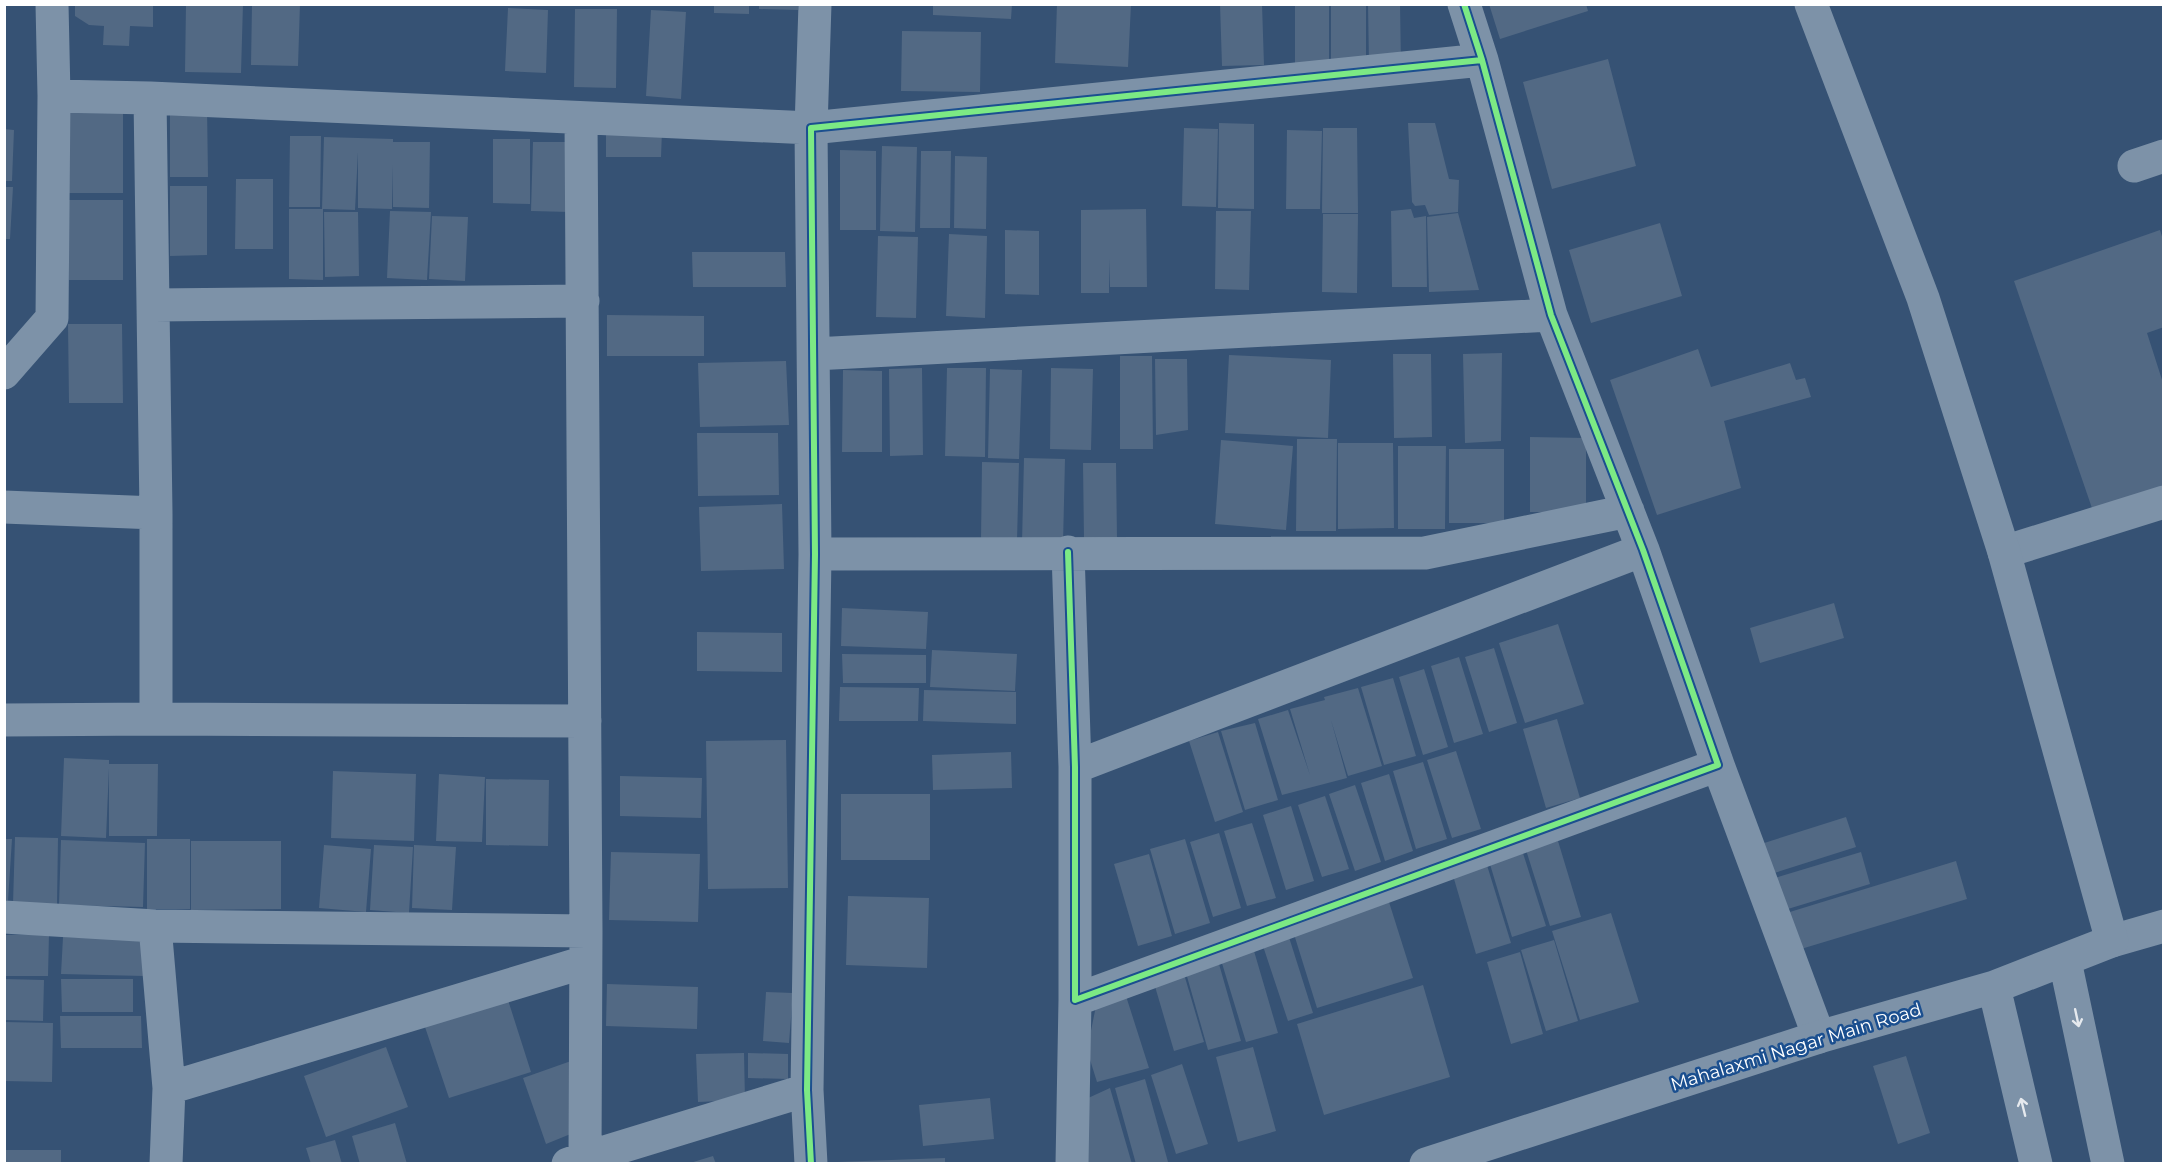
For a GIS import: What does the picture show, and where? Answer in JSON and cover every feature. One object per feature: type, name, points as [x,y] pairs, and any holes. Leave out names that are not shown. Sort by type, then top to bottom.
[{"type":"street","points":[[4,373],[52,318],[54,96],[52,4]]},
{"type":"street","points":[[811,1164],[807,1090],[815,554],[811,128],[815,4]]},
{"type":"street","points":[[1464,4],[1482,60],[1551,315],[1643,550],[1718,765],[1819,1037]]},
{"type":"street","points":[[1811,4],[1923,298],[2004,552],[2112,941]]},
{"type":"street","points":[[54,96],[150,98],[811,128],[1482,60]]},
{"type":"street","points":[[150,98],[154,305],[156,718]]},
{"type":"street","points":[[581,118],[586,946],[576,1161],[807,1090]]},
{"type":"street","points":[[154,305],[583,301]]},
{"type":"street","points":[[813,354],[1551,315]]},
{"type":"street","points":[[2004,552],[2163,502]]},
{"type":"street","points":[[4,507],[156,513]]},
{"type":"street","points":[[815,554],[1425,553],[1628,511]]},
{"type":"street","points":[[1075,767],[1643,550]]},
{"type":"street","points":[[1068,552],[1075,767],[1072,1164]]},
{"type":"street","points":[[4,720],[156,718],[585,721]]},
{"type":"street","points":[[1075,1000],[1718,765]]},
{"type":"street","points":[[4,916],[155,926],[586,946]]},
{"type":"street","points":[[155,926],[169,1088],[166,1164]]},
{"type":"street","name":"Mahalaxmi Nagar Main Road","points":[[1426,1164],[1819,1037],[1994,987],[2112,941],[2163,926]]},
{"type":"street","points":[[169,1088],[586,946]]},
{"type":"street","points":[[2065,961],[2108,1164]]},
{"type":"street","points":[[1994,987],[2036,1164]]},
{"type":"building","points":[[75,4],[153,4],[153,27],[130,26],[129,46],[103,45],[104,26],[89,25],[75,16]]},
{"type":"building","points":[[186,4],[243,4],[241,73],[185,72]]},
{"type":"building","points":[[252,4],[300,4],[298,66],[251,65]]},
{"type":"building","points":[[714,4],[749,4],[749,14],[714,13]]},
{"type":"building","points":[[759,4],[798,4],[798,10],[759,9]]},
{"type":"building","points":[[933,4],[1012,4],[1011,19],[933,15]]},
{"type":"building","points":[[1057,4],[1131,4],[1128,67],[1055,63]]},
{"type":"building","points":[[1220,4],[1262,4],[1264,65],[1222,66]]},
{"type":"building","points":[[1295,4],[1329,4],[1329,65],[1295,66]]},
{"type":"building","points":[[1331,4],[1366,4],[1366,65],[1331,65]]},
{"type":"building","points":[[1368,4],[1400,4],[1401,65],[1369,65]]},
{"type":"building","points":[[1489,4],[1586,4],[1588,11],[1500,39]]},
{"type":"building","points":[[508,8],[548,10],[546,73],[505,71]]},
{"type":"building","points":[[575,9],[617,9],[616,88],[574,87]]},
{"type":"building","points":[[651,10],[686,12],[681,99],[646,96]]},
{"type":"building","points":[[902,31],[981,32],[980,92],[901,91]]},
{"type":"building","points":[[1608,59],[1636,166],[1552,189],[1523,82]]},
{"type":"building","points":[[170,107],[207,107],[208,177],[170,177]]},
{"type":"building","points":[[69,113],[123,113],[123,193],[69,193]]},
{"type":"building","points":[[1219,123],[1254,124],[1254,209],[1218,208]]},
{"type":"building","points":[[1408,123],[1435,123],[1449,179],[1459,180],[1458,212],[1429,215],[1425,205],[1415,206],[1412,202]]},
{"type":"building","points":[[1184,128],[1218,129],[1216,207],[1182,206]]},
{"type":"building","points":[[1323,128],[1357,128],[1358,213],[1322,213]]},
{"type":"building","points":[[4,129],[14,130],[12,181],[4,181]]},
{"type":"building","points":[[606,130],[662,131],[661,157],[606,157]]},
{"type":"building","points":[[1287,130],[1322,131],[1320,209],[1286,209]]},
{"type":"building","points":[[290,136],[321,136],[320,207],[289,207]]},
{"type":"building","points":[[324,137],[430,142],[429,208],[393,207],[392,165],[392,209],[358,208],[358,152],[355,210],[323,209],[323,280],[289,279],[289,209],[322,209]]},
{"type":"building","points":[[493,139],[530,139],[530,204],[493,203]]},
{"type":"building","points":[[533,142],[572,142],[570,212],[531,211]]},
{"type":"building","points":[[882,146],[917,147],[915,232],[880,231]]},
{"type":"building","points":[[840,150],[876,151],[876,230],[840,230]]},
{"type":"building","points":[[921,151],[951,151],[950,228],[920,228]]},
{"type":"building","points":[[955,156],[987,157],[986,229],[954,228]]},
{"type":"building","points":[[236,179],[273,179],[273,249],[235,249]]},
{"type":"building","points":[[170,186],[207,186],[207,255],[170,256]]},
{"type":"building","points":[[4,187],[13,187],[10,239],[4,239]]},
{"type":"building","points":[[69,200],[123,200],[123,280],[69,280]]},
{"type":"building","points":[[1146,209],[1147,287],[1110,287],[1109,259],[1109,293],[1081,293],[1081,210]]},
{"type":"building","points":[[1411,209],[1414,218],[1426,216],[1427,287],[1392,287],[1391,211]]},
{"type":"building","points":[[390,211],[431,212],[427,280],[387,278]]},
{"type":"building","points":[[1216,211],[1251,211],[1249,290],[1215,289]]},
{"type":"building","points":[[324,212],[358,212],[359,276],[325,277]]},
{"type":"building","points":[[1458,213],[1479,290],[1429,292],[1427,217]]},
{"type":"building","points":[[1323,214],[1358,214],[1357,293],[1322,292]]},
{"type":"building","points":[[432,216],[468,217],[465,281],[429,279]]},
{"type":"building","points":[[1660,223],[1682,296],[1591,323],[1569,250]]},
{"type":"building","points":[[1005,230],[1039,231],[1039,295],[1005,294]]},
{"type":"building","points":[[2160,230],[2164,243],[2164,327],[2147,333],[2164,386],[2164,490],[2094,514],[2014,281]]},
{"type":"building","points":[[949,234],[987,236],[985,318],[946,316]]},
{"type":"building","points":[[878,236],[918,237],[916,318],[876,317]]},
{"type":"building","points":[[692,252],[785,252],[786,287],[693,287]]},
{"type":"building","points":[[607,315],[704,316],[704,356],[607,356]]},
{"type":"building","points":[[68,324],[122,324],[123,403],[69,403]]},
{"type":"building","points":[[1698,349],[1711,387],[1790,363],[1796,380],[1805,378],[1811,397],[1724,421],[1741,488],[1657,515],[1610,380]]},
{"type":"building","points":[[1502,353],[1501,441],[1465,443],[1463,354]]},
{"type":"building","points":[[1393,354],[1431,354],[1432,437],[1394,438]]},
{"type":"building","points":[[1229,355],[1331,360],[1328,438],[1225,433]]},
{"type":"building","points":[[1120,356],[1152,356],[1153,449],[1120,449]]},
{"type":"building","points":[[1155,359],[1187,359],[1188,430],[1156,435]]},
{"type":"building","points":[[786,361],[789,425],[700,427],[698,363]]},
{"type":"building","points":[[922,368],[923,455],[890,456],[889,369]]},
{"type":"building","points":[[947,368],[986,368],[985,457],[945,456]]},
{"type":"building","points":[[1051,368],[1093,369],[1091,450],[1050,449]]},
{"type":"building","points":[[990,369],[1022,370],[1019,459],[988,458]]},
{"type":"building","points":[[843,370],[882,371],[882,452],[842,452]]},
{"type":"building","points":[[697,433],[778,433],[779,495],[698,496]]},
{"type":"building","points":[[1530,437],[1586,438],[1586,512],[1530,512]]},
{"type":"building","points":[[1297,439],[1337,439],[1336,531],[1296,531]]},
{"type":"building","points":[[1221,440],[1293,446],[1286,530],[1215,524]]},
{"type":"building","points":[[1338,443],[1393,443],[1394,528],[1338,529]]},
{"type":"building","points":[[1398,446],[1446,446],[1445,529],[1398,529]]},
{"type":"building","points":[[1449,449],[1504,449],[1504,523],[1449,523]]},
{"type":"building","points":[[1024,458],[1065,459],[1063,544],[1022,543]]},
{"type":"building","points":[[982,462],[1019,463],[1017,541],[981,540]]},
{"type":"building","points":[[1083,463],[1116,463],[1117,539],[1084,539]]},
{"type":"building","points":[[782,504],[784,569],[701,571],[699,507]]},
{"type":"building","points":[[1834,603],[1844,638],[1760,663],[1750,628]]},
{"type":"building","points":[[842,608],[928,612],[926,649],[841,646]]},
{"type":"building","points":[[1558,624],[1584,704],[1525,723],[1499,643]]},
{"type":"building","points":[[697,632],[782,633],[782,672],[697,671]]},
{"type":"building","points":[[1494,648],[1517,723],[1489,732],[1465,657]]},
{"type":"building","points":[[932,650],[1017,654],[1015,691],[930,687]]},
{"type":"building","points":[[842,654],[926,655],[926,683],[843,683]]},
{"type":"building","points":[[1459,657],[1483,734],[1454,743],[1431,666]]},
{"type":"building","points":[[1424,669],[1448,747],[1423,755],[1399,677]]},
{"type":"building","points":[[1393,678],[1416,756],[1384,765],[1361,687]]},
{"type":"building","points":[[840,687],[919,688],[918,721],[839,721]]},
{"type":"building","points":[[1358,688],[1382,766],[1348,776],[1331,720],[1347,778],[1282,795],[1258,719],[1288,710],[1310,775],[1290,709]]},
{"type":"building","points":[[924,690],[1016,692],[1016,724],[923,721]]},
{"type":"building","points":[[1557,719],[1580,798],[1546,808],[1523,729]]},
{"type":"building","points":[[1255,723],[1278,800],[1245,810],[1221,731]]},
{"type":"building","points":[[1218,732],[1243,812],[1215,822],[1189,741]]},
{"type":"building","points":[[786,740],[788,888],[708,889],[706,741]]},
{"type":"building","points":[[1456,751],[1481,829],[1452,838],[1427,760]]},
{"type":"building","points":[[1011,752],[1012,788],[933,790],[932,755]]},
{"type":"building","points":[[64,758],[109,760],[109,764],[158,764],[157,836],[109,836],[109,768],[106,838],[61,836]]},
{"type":"building","points":[[1423,762],[1447,839],[1416,849],[1393,771]]},
{"type":"building","points":[[333,771],[416,774],[414,841],[331,838]]},
{"type":"building","points":[[439,774],[485,777],[482,842],[436,841]]},
{"type":"building","points":[[1389,774],[1413,851],[1385,861],[1361,783]]},
{"type":"building","points":[[620,776],[702,778],[701,818],[620,816]]},
{"type":"building","points":[[486,779],[549,780],[548,846],[486,845]]},
{"type":"building","points":[[1355,785],[1381,862],[1355,871],[1329,794]]},
{"type":"building","points":[[841,794],[930,794],[930,860],[841,860]]},
{"type":"building","points":[[1325,796],[1349,869],[1322,877],[1298,805]]},
{"type":"building","points":[[1291,806],[1314,881],[1286,890],[1263,815]]},
{"type":"building","points":[[1846,817],[1856,847],[1771,874],[1761,844]]},
{"type":"building","points":[[1252,823],[1276,898],[1247,906],[1224,831]]},
{"type":"building","points":[[1219,833],[1241,908],[1213,917],[1190,842]]},
{"type":"building","points":[[15,837],[58,838],[57,906],[13,904]]},
{"type":"building","points":[[4,839],[12,839],[8,901],[4,900]]},
{"type":"building","points":[[147,839],[190,839],[190,909],[147,909]]},
{"type":"building","points":[[1185,839],[1210,923],[1175,934],[1150,849]]},
{"type":"building","points":[[61,840],[145,843],[143,907],[59,905]]},
{"type":"building","points":[[191,841],[281,841],[281,909],[191,910]]},
{"type":"building","points":[[1558,841],[1581,917],[1550,926],[1526,850]]},
{"type":"building","points":[[324,845],[371,849],[366,912],[319,908]]},
{"type":"building","points":[[374,845],[413,847],[409,913],[370,910]]},
{"type":"building","points":[[414,845],[456,847],[452,910],[412,908]]},
{"type":"building","points":[[1522,850],[1546,926],[1512,937],[1489,861]]},
{"type":"building","points":[[611,852],[700,854],[698,922],[609,920]]},
{"type":"building","points":[[1861,852],[1870,884],[1778,912],[1768,880]]},
{"type":"building","points":[[1149,854],[1172,936],[1138,946],[1114,864]]},
{"type":"building","points":[[1956,861],[1967,899],[1791,952],[1780,915]]},
{"type":"building","points":[[1486,862],[1511,943],[1476,954],[1452,872]]},
{"type":"building","points":[[848,896],[929,898],[927,968],[846,965]]},
{"type":"building","points":[[1389,902],[1413,978],[1317,1008],[1293,931]]},
{"type":"building","points":[[1611,913],[1639,1002],[1580,1020],[1552,931]]},
{"type":"building","points":[[49,934],[48,976],[4,976],[4,935]]},
{"type":"building","points":[[1288,934],[1313,1013],[1288,1021],[1262,943]]},
{"type":"building","points":[[63,937],[144,939],[144,976],[61,974]]},
{"type":"building","points":[[1554,940],[1578,1021],[1546,1031],[1521,950]]},
{"type":"building","points":[[1254,951],[1278,1033],[1246,1042],[1221,960]]},
{"type":"building","points":[[1520,952],[1543,1034],[1511,1044],[1487,962]]},
{"type":"building","points":[[1219,964],[1241,1041],[1208,1050],[1186,973]]},
{"type":"building","points":[[1184,974],[1204,1042],[1174,1051],[1154,983]]},
{"type":"building","points":[[4,979],[44,980],[43,1021],[4,1020]]},
{"type":"building","points":[[61,979],[133,979],[133,1012],[62,1012]]},
{"type":"building","points":[[607,984],[698,987],[697,1029],[606,1026]]},
{"type":"building","points":[[1423,985],[1450,1077],[1324,1115],[1297,1024]]},
{"type":"building","points":[[766,992],[793,993],[789,1043],[763,1041]]},
{"type":"building","points":[[1126,996],[1149,1068],[1097,1082],[1087,1050],[1096,1006]]},
{"type":"building","points":[[508,1000],[531,1072],[449,1098],[425,1027]]},
{"type":"building","points":[[60,1016],[141,1016],[142,1048],[61,1048]]},
{"type":"building","points":[[4,1022],[53,1023],[52,1082],[4,1081]]},
{"type":"building","points":[[386,1047],[408,1107],[326,1137],[304,1076]]},
{"type":"building","points":[[1253,1047],[1276,1131],[1238,1142],[1216,1057]]},
{"type":"building","points":[[744,1053],[745,1100],[698,1102],[696,1054]]},
{"type":"building","points":[[748,1053],[788,1054],[788,1079],[748,1078]]},
{"type":"building","points":[[1906,1056],[1930,1133],[1898,1144],[1873,1066]]},
{"type":"building","points":[[571,1061],[578,1131],[546,1144],[523,1078]]},
{"type":"building","points":[[1182,1064],[1208,1144],[1176,1154],[1151,1075]]},
{"type":"building","points":[[1145,1079],[1168,1162],[1164,1164],[1136,1164],[1115,1088]]},
{"type":"building","points":[[1110,1088],[1132,1164],[1083,1164],[1086,1099]]},
{"type":"building","points":[[990,1098],[994,1139],[923,1146],[919,1105]]},
{"type":"building","points":[[395,1123],[407,1164],[360,1164],[352,1136]]},
{"type":"building","points":[[335,1140],[342,1164],[311,1164],[306,1148]]},
{"type":"building","points":[[4,1150],[61,1150],[61,1164],[4,1164]]},
{"type":"building","points":[[713,1156],[716,1164],[690,1164],[690,1163]]},
{"type":"building","points":[[945,1158],[945,1164],[837,1164],[837,1162]]},
{"type":"cycle path","points":[[1068,552],[1075,767],[1075,1000],[1718,765],[1643,550],[1551,315],[1482,60],[1464,4]]},
{"type":"cycle path","points":[[811,1164],[807,1090],[815,554],[811,128],[1482,60]]}]
